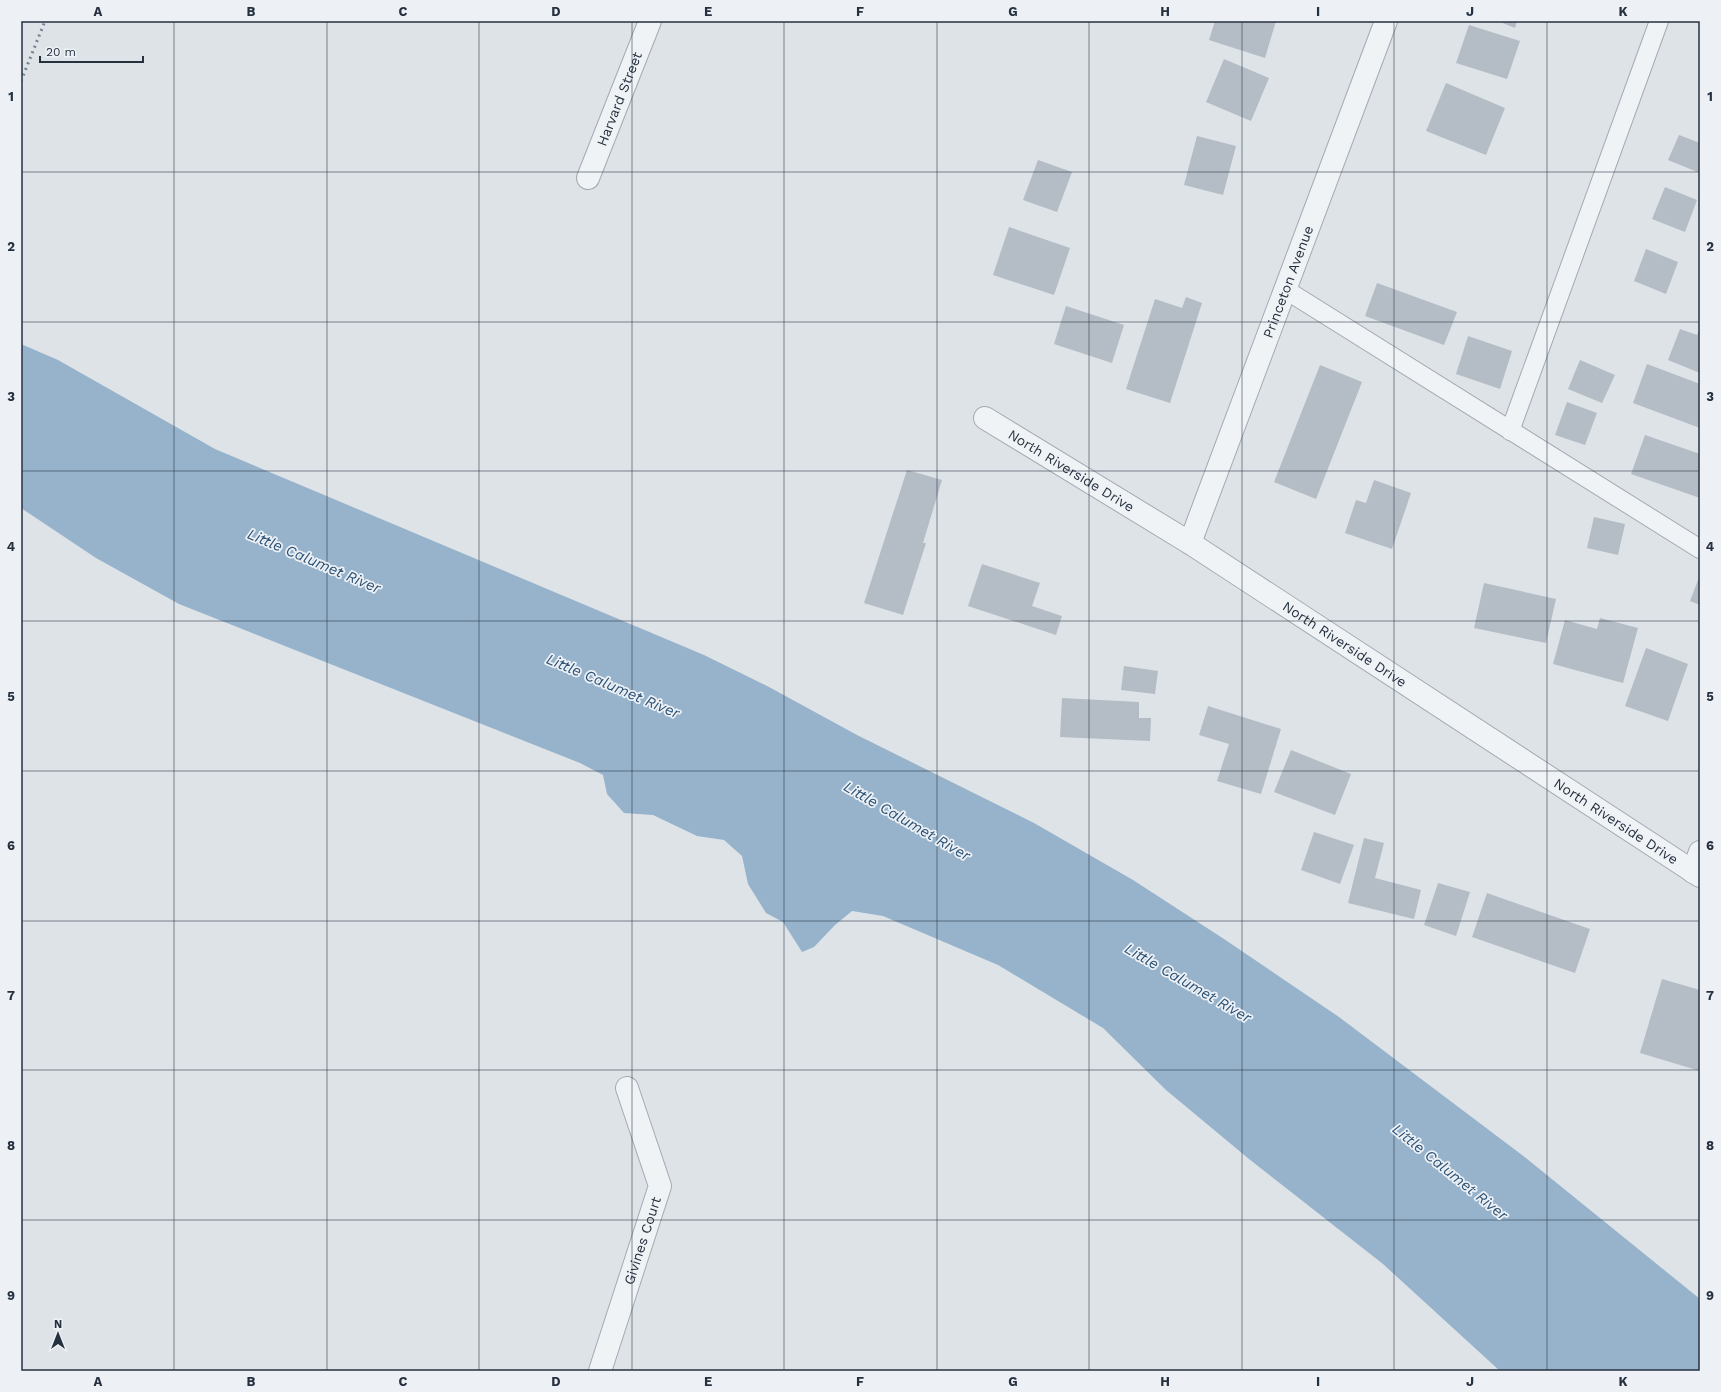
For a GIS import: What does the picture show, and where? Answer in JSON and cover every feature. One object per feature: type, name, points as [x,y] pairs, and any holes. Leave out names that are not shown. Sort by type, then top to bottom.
[{"type":"street","name":"Harvard Street","points":[[588,178],[650,21]]},
{"type":"street","name":"Princeton Avenue","points":[[1190,543],[1386,21]]},
{"type":"street","name":"North Riverside Drive","points":[[986,418],[1190,543],[1698,867]]},
{"type":"street","name":"Givines Court","points":[[600,1371],[660,1186],[627,1088]]},
{"type":"lane","points":[[1510,431],[1659,21]]},
{"type":"lane","points":[[1286,290],[1700,549]]},
{"type":"water","name":"Little Calumet River","points":[[21,344],[58,360],[215,449],[704,655],[769,687],[857,735],[1034,823],[1133,880],[1224,939],[1339,1017],[1522,1155],[1700,1299],[1700,1371],[1500,1371],[1383,1264],[1249,1159],[1166,1090],[1103,1028],[998,965],[883,916],[852,911],[835,925],[814,947],[802,952],[783,922],[766,913],[748,884],[742,856],[724,840],[697,836],[653,815],[624,813],[607,794],[603,775],[580,763],[179,604],[96,558],[21,508]]},
{"type":"building","points":[[1215,21],[1276,21],[1265,58],[1209,40]]},
{"type":"building","points":[[1498,21],[1517,21],[1515,28]]},
{"type":"building","points":[[1469,25],[1520,41],[1507,79],[1456,63]]},
{"type":"building","points":[[1224,59],[1269,78],[1251,121],[1206,102]]},
{"type":"building","points":[[1446,83],[1505,108],[1486,155],[1426,131]]},
{"type":"building","points":[[1679,135],[1700,143],[1700,173],[1668,160]]},
{"type":"building","points":[[1197,136],[1236,146],[1223,195],[1184,185]]},
{"type":"building","points":[[1038,160],[1072,172],[1057,212],[1023,200]]},
{"type":"building","points":[[1665,187],[1697,200],[1685,232],[1652,219]]},
{"type":"building","points":[[1009,227],[1070,248],[1054,295],[993,275]]},
{"type":"building","points":[[1646,249],[1678,262],[1666,294],[1634,281]]},
{"type":"building","points":[[1377,283],[1457,312],[1444,345],[1365,316]]},
{"type":"building","points":[[1186,297],[1202,303],[1170,403],[1126,389],[1155,299],[1182,308]]},
{"type":"building","points":[[1066,306],[1124,325],[1112,363],[1054,344]]},
{"type":"building","points":[[1700,328],[1700,373],[1668,360],[1680,329],[1697,335]]},
{"type":"building","points":[[1468,336],[1512,351],[1500,389],[1456,374]]},
{"type":"building","points":[[1580,360],[1615,375],[1602,403],[1568,389]]},
{"type":"building","points":[[1647,364],[1700,384],[1700,428],[1633,403]]},
{"type":"building","points":[[1320,365],[1362,382],[1316,499],[1274,482]]},
{"type":"building","points":[[1567,402],[1597,413],[1585,445],[1555,435]]},
{"type":"building","points":[[1645,435],[1700,454],[1700,498],[1631,474]]},
{"type":"building","points":[[907,470],[942,480],[923,543],[926,543],[903,615],[864,603]]},
{"type":"building","points":[[1374,480],[1411,493],[1392,549],[1345,533],[1356,500],[1366,503]]},
{"type":"building","points":[[1594,517],[1625,524],[1618,555],[1587,548]]},
{"type":"building","points":[[982,564],[1040,583],[1032,606],[1062,616],[1056,635],[968,606]]},
{"type":"building","points":[[1700,575],[1700,605],[1690,601]]},
{"type":"building","points":[[1484,583],[1556,599],[1546,643],[1474,628]]},
{"type":"building","points":[[1600,618],[1638,628],[1623,683],[1553,664],[1565,620],[1597,629]]},
{"type":"building","points":[[1646,648],[1688,664],[1668,721],[1625,706]]},
{"type":"building","points":[[1124,666],[1158,671],[1155,694],[1121,690]]},
{"type":"building","points":[[1062,698],[1139,702],[1139,718],[1151,718],[1150,741],[1060,737]]},
{"type":"building","points":[[1208,706],[1281,729],[1261,794],[1217,781],[1229,744],[1199,735]]},
{"type":"building","points":[[1291,750],[1351,774],[1335,815],[1274,792]]},
{"type":"building","points":[[1314,832],[1354,845],[1340,884],[1301,870]]},
{"type":"building","points":[[1364,838],[1384,843],[1375,878],[1421,890],[1414,919],[1348,903]]},
{"type":"building","points":[[1438,883],[1470,892],[1456,936],[1424,925]]},
{"type":"building","points":[[1487,893],[1590,929],[1575,973],[1472,937]]},
{"type":"building","points":[[1662,979],[1700,990],[1700,1071],[1640,1053]]},
{"type":"railway","points":[[21,81],[45,21]]}]
